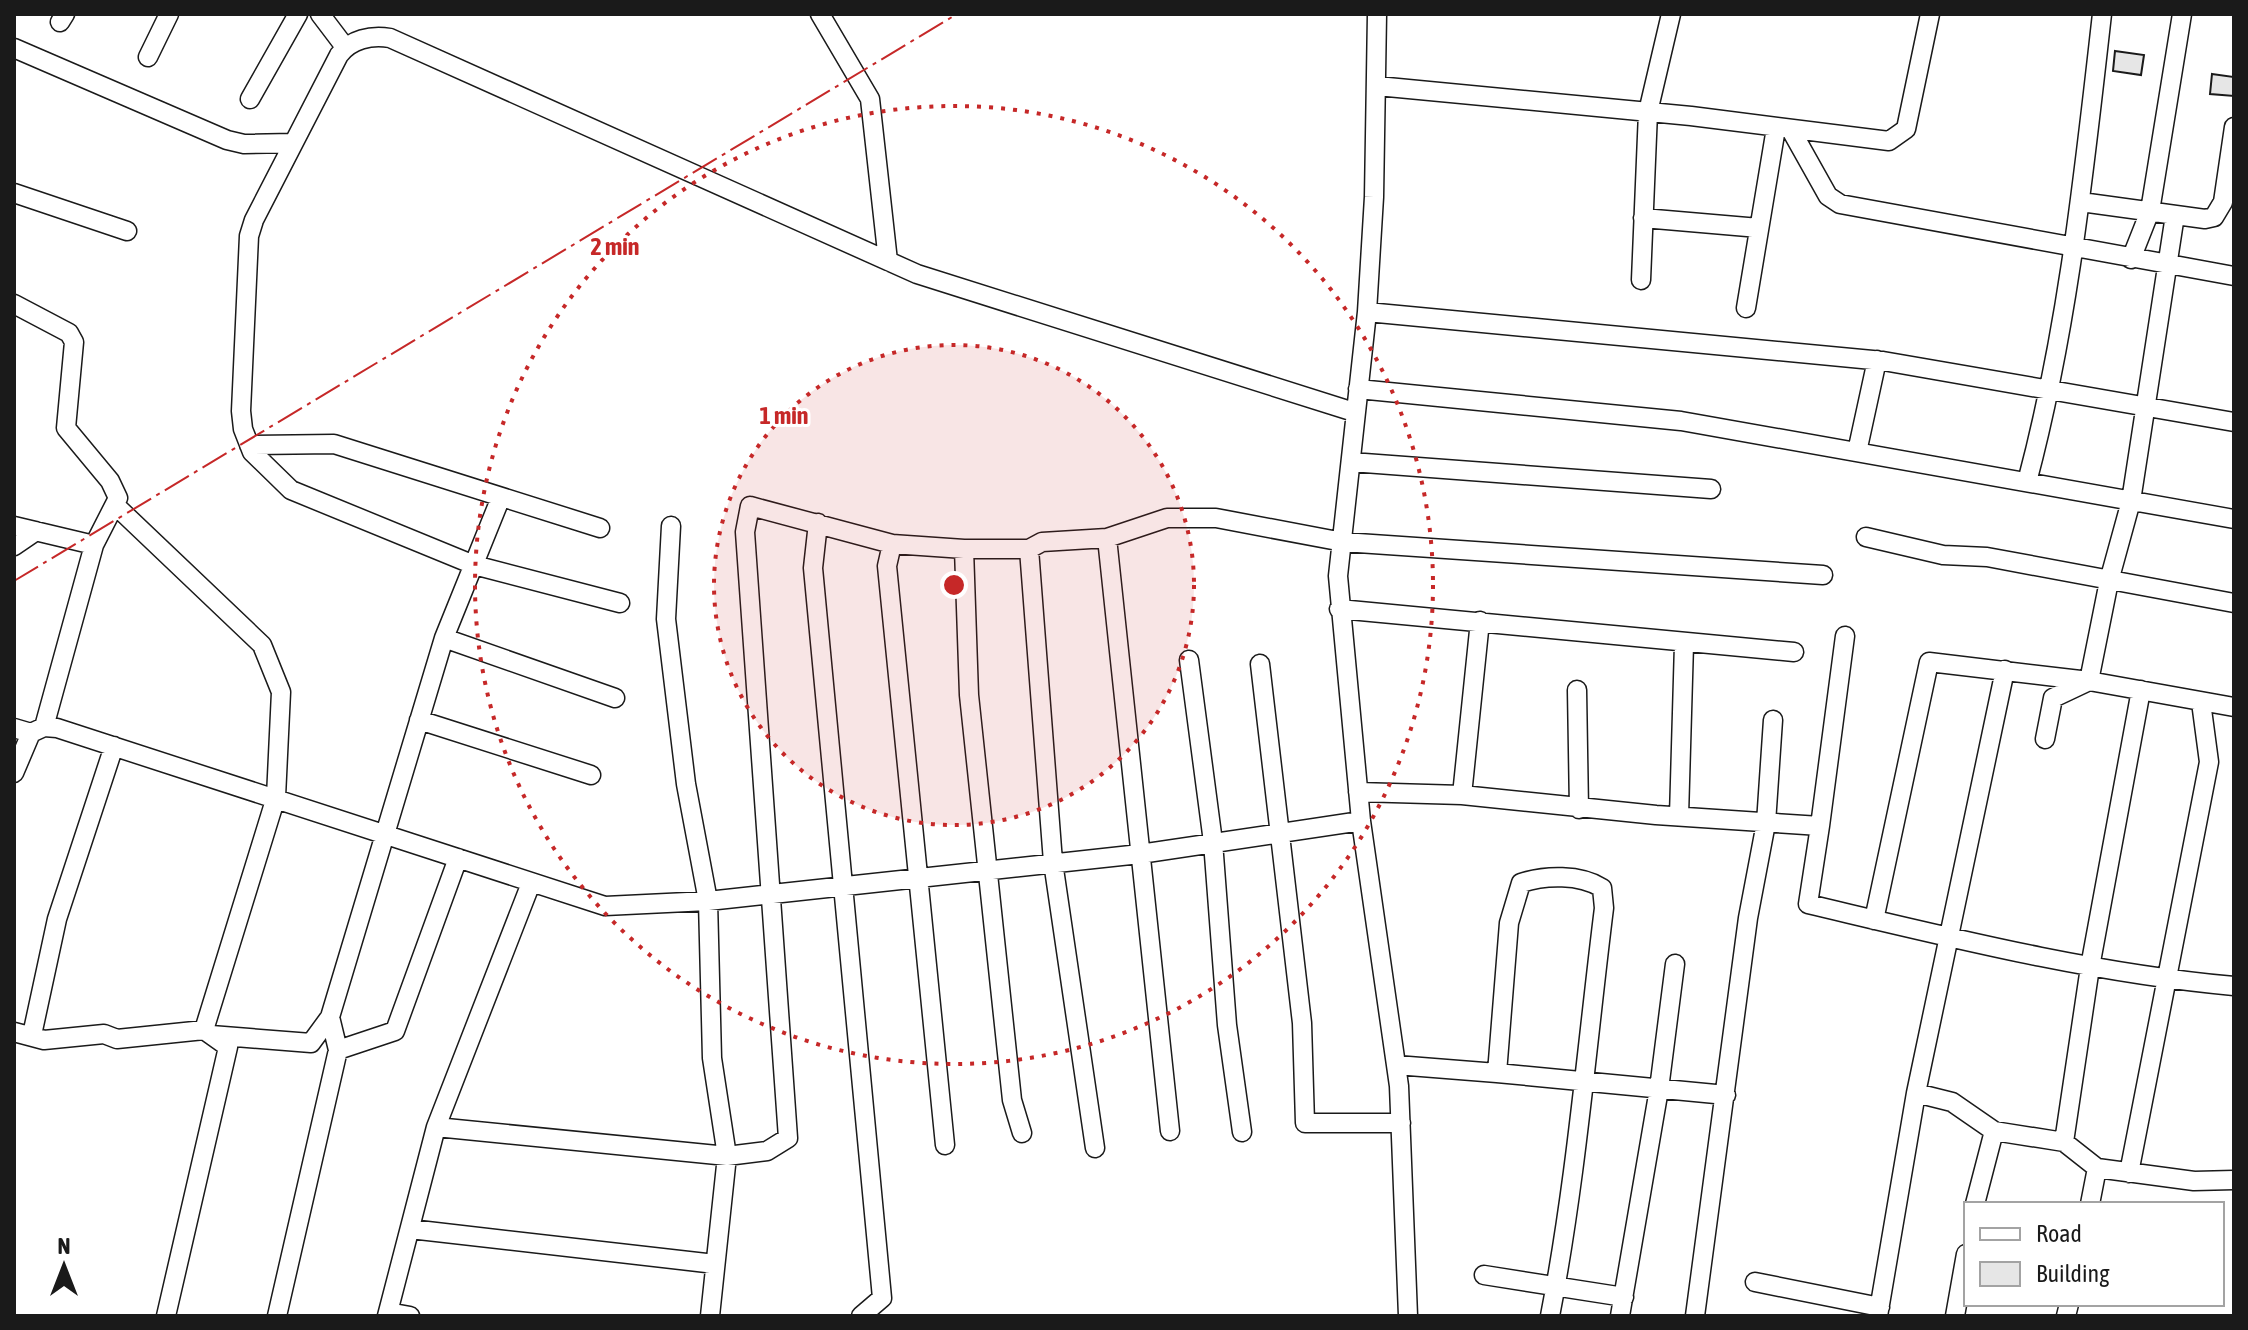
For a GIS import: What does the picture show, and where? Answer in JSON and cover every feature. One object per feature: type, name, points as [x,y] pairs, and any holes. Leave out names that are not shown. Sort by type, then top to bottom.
[{"type":"street","points":[[148,57],[169,14]]},
{"type":"street","points":[[250,99],[298,14]]},
{"type":"street","points":[[320,14],[345,47]]},
{"type":"street","points":[[820,14],[870,99],[888,261]]},
{"type":"street","points":[[1377,14],[1377,86],[1367,312],[1338,576],[1361,821],[1396,1065],[1408,1316]]},
{"type":"street","points":[[1641,280],[1648,112],[1671,14]]},
{"type":"street","points":[[1377,86],[1648,112],[1874,141],[1900,136],[1906,129],[1930,14]]},
{"type":"street","points":[[2027,482],[2051,390],[2075,250],[2102,14]]},
{"type":"street","points":[[2131,259],[2150,211],[2182,14]]},
{"type":"street","points":[[620,603],[474,565],[291,490],[270,473],[249,445],[241,411],[249,236],[293,143],[345,47],[367,37],[390,38],[940,283],[1354,412]]},
{"type":"street","points":[[16,54],[227,140],[244,144],[293,143]]},
{"type":"street","points":[[2081,202],[2205,219],[2220,211],[2234,127]]},
{"type":"street","points":[[1746,308],[1759,228],[1783,129]]},
{"type":"street","points":[[1783,129],[1833,202],[2075,250],[2234,276]]},
{"type":"street","points":[[14,193],[127,231]]},
{"type":"street","points":[[2089,681],[2109,581],[2131,501],[2175,215]]},
{"type":"street","points":[[1643,218],[1759,228]]},
{"type":"street","points":[[14,304],[69,333],[74,342],[66,428],[115,488],[116,506],[94,545],[14,773]]},
{"type":"street","points":[[1367,312],[1877,360],[2234,422]]},
{"type":"street","points":[[1857,452],[1877,360]]},
{"type":"street","points":[[1358,389],[1681,421],[2234,519]]},
{"type":"street","points":[[249,445],[334,444],[600,528]]},
{"type":"street","points":[[1351,462],[1711,489]]},
{"type":"street","points":[[114,746],[23,1034],[44,1040],[104,1034],[117,1039],[208,1032],[311,1043],[330,1017],[444,638],[501,497]]},
{"type":"street","points":[[116,506],[262,645],[281,692],[276,797],[208,1032]]},
{"type":"street","points":[[436,1127],[727,1156],[767,1151],[788,1138],[745,532],[750,506],[892,544],[964,549],[1029,549],[1042,542],[1107,538],[1167,518],[1216,518],[1343,542],[1823,575]]},
{"type":"street","points":[[818,523],[813,568],[882,1298],[861,1316]]},
{"type":"street","points":[[14,526],[94,545]]},
{"type":"street","points":[[671,526],[666,619],[686,784],[708,901],[712,1058],[727,1156],[710,1316]]},
{"type":"street","points":[[14,546],[36,531]]},
{"type":"street","points":[[1866,537],[1943,555],[1987,557],[2234,603]]},
{"type":"street","points":[[1107,538],[1170,1131]]},
{"type":"street","points":[[892,544],[887,566],[945,1145]]},
{"type":"street","points":[[964,549],[969,695],[1012,1100],[1022,1133]]},
{"type":"street","points":[[1029,549],[1053,862],[1095,1148]]},
{"type":"street","points":[[1339,609],[1794,652]]},
{"type":"street","points":[[1462,795],[1480,621]]},
{"type":"street","points":[[1845,636],[1808,904],[2090,967],[2167,980],[2234,986]]},
{"type":"street","points":[[444,638],[615,698]]},
{"type":"street","points":[[1679,816],[1684,644]]},
{"type":"street","points":[[1189,660],[1213,842],[1227,1025],[1242,1132]]},
{"type":"street","points":[[1874,920],[1929,662],[2089,681],[2234,707]]},
{"type":"street","points":[[1260,664],[1302,1023],[1305,1123],[1401,1123]]},
{"type":"street","points":[[1755,1282],[1883,1313],[1916,1093],[2005,670]]},
{"type":"street","points":[[2045,739],[2053,698],[2089,681]]},
{"type":"street","points":[[1577,690],[1579,809]]},
{"type":"street","points":[[2064,1142],[2090,967],[2141,690]]},
{"type":"street","points":[[2129,1173],[2209,762],[2201,702]]},
{"type":"street","points":[[419,720],[591,775]]},
{"type":"street","points":[[1695,1316],[1748,918],[1766,823],[1773,720]]},
{"type":"street","points":[[30,729],[114,746],[605,906],[708,901],[1140,854],[1361,821]]},
{"type":"street","points":[[1358,792],[1462,795],[1579,809],[1820,826]]},
{"type":"street","points":[[338,1050],[395,1031],[458,858]]},
{"type":"street","points":[[1497,1073],[1509,923],[1516,893],[1521,883],[1534,879],[1588,879],[1602,888],[1604,908],[1550,1316]]},
{"type":"street","points":[[410,1316],[387,1314],[436,1127],[531,883]]},
{"type":"street","points":[[1484,1275],[1555,1287],[1622,1307],[1659,1089],[1675,964]]},
{"type":"street","points":[[277,1316],[338,1050],[330,1017]]},
{"type":"street","points":[[166,1316],[228,1047],[208,1032]]},
{"type":"street","points":[[1396,1065],[1726,1095]]},
{"type":"street","points":[[1916,1093],[1952,1102],[1994,1131],[2064,1142],[2097,1168],[2194,1181],[2234,1180]]},
{"type":"street","points":[[1976,1202],[1994,1131]]},
{"type":"street","points":[[2090,1202],[2097,1168]]},
{"type":"street","points":[[410,1229],[715,1264]]},
{"type":"street","points":[[1955,1316],[1964,1265]]},
{"type":"building","points":[[2115,51],[2144,55],[2141,75],[2113,71]]},
{"type":"building","points":[[2212,74],[2234,77],[2234,96],[2210,94]]},
{"type":"power","points":[[14,581],[957,14]]}]
